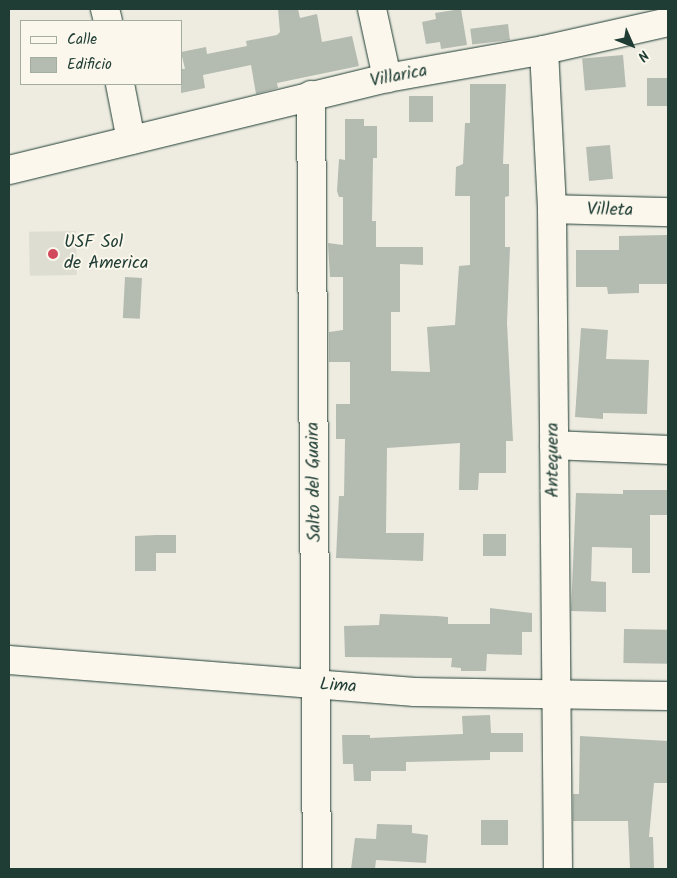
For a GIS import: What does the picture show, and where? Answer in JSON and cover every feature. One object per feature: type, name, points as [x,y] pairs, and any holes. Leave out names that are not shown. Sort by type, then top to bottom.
[{"type":"street","points":[[372,9],[387,78]]},
{"type":"street","name":"Villarica","points":[[9,170],[311,95],[387,78],[544,50],[634,18],[668,22]]},
{"type":"street","name":"Antequera","points":[[544,50],[552,209],[558,869]]},
{"type":"street","points":[[120,85],[131,140]]},
{"type":"street","name":"Salto del Guaira","points":[[311,95],[317,869]]},
{"type":"street","name":"Villeta","points":[[552,209],[668,212]]},
{"type":"street","points":[[554,444],[668,450]]},
{"type":"street","name":"Lima","points":[[9,660],[316,686],[415,692],[668,696]]},
{"type":"shaded area","name":"USF Sol de America","points":[[76,231],[77,275],[30,276],[29,232]]},
{"type":"building","points":[[278,9],[298,9],[300,18],[317,14],[322,42],[352,36],[359,66],[277,83],[278,88],[256,94],[251,65],[203,75],[205,88],[181,93],[182,69],[185,69],[182,52],[206,47],[207,54],[247,46],[246,41],[277,35],[280,32]]},
{"type":"building","points":[[461,9],[467,45],[441,49],[440,42],[426,44],[422,22],[436,19],[435,13]]},
{"type":"building","points":[[508,24],[510,40],[472,45],[470,29]]},
{"type":"building","points":[[623,55],[626,87],[585,90],[582,59]]},
{"type":"building","points":[[647,78],[668,78],[668,106],[647,106]]},
{"type":"building","points":[[470,84],[506,84],[503,164],[509,164],[509,196],[505,197],[505,247],[510,247],[507,323],[513,441],[506,441],[506,473],[479,473],[478,490],[459,490],[460,443],[387,448],[386,533],[424,533],[423,561],[336,558],[339,496],[344,496],[345,439],[336,439],[336,404],[350,404],[350,362],[329,362],[329,332],[343,330],[343,277],[330,277],[328,243],[343,245],[343,197],[339,197],[337,191],[339,159],[345,160],[345,119],[364,119],[364,126],[377,126],[377,158],[373,158],[372,221],[376,221],[376,247],[423,247],[423,265],[400,264],[400,312],[391,312],[391,371],[430,372],[427,327],[455,325],[459,266],[470,265],[470,196],[455,196],[456,167],[463,164],[465,123],[470,123]]},
{"type":"building","points":[[409,96],[433,96],[433,122],[409,122]]},
{"type":"building","points":[[610,145],[613,179],[589,181],[586,147]]},
{"type":"building","points":[[668,235],[668,284],[639,284],[639,293],[608,294],[607,287],[576,287],[576,250],[619,250],[619,236]]},
{"type":"building","points":[[125,277],[142,278],[140,319],[123,318]]},
{"type":"building","points":[[581,328],[608,330],[606,359],[649,360],[647,414],[603,413],[603,419],[575,417]]},
{"type":"building","points":[[623,490],[668,490],[668,515],[650,515],[650,573],[632,573],[632,548],[592,547],[591,581],[606,582],[606,612],[571,611],[576,493],[623,494]]},
{"type":"building","points":[[483,534],[506,534],[506,556],[483,556]]},
{"type":"building","points":[[176,535],[176,553],[156,553],[156,571],[135,571],[135,536]]},
{"type":"building","points":[[490,608],[532,613],[532,632],[522,632],[522,655],[487,654],[486,671],[461,671],[461,668],[451,667],[452,658],[345,657],[344,626],[379,625],[380,614],[448,617],[448,624],[490,624]]},
{"type":"building","points":[[624,629],[668,630],[667,664],[623,663]]},
{"type":"building","points":[[490,715],[491,733],[523,733],[523,752],[490,752],[490,760],[406,762],[406,771],[371,771],[371,781],[354,781],[353,764],[343,764],[342,735],[370,735],[370,738],[463,734],[462,716]]},
{"type":"building","points":[[580,736],[668,741],[668,783],[654,783],[649,837],[653,837],[654,869],[630,869],[628,821],[573,821],[573,794],[579,794]]},
{"type":"building","points":[[481,820],[508,820],[508,845],[481,845]]},
{"type":"building","points":[[377,824],[412,825],[412,833],[428,835],[426,863],[376,860],[375,869],[351,869],[355,838],[376,839]]},
{"type":"place","name":"USF Sol de America","points":[[53,254]]}]
